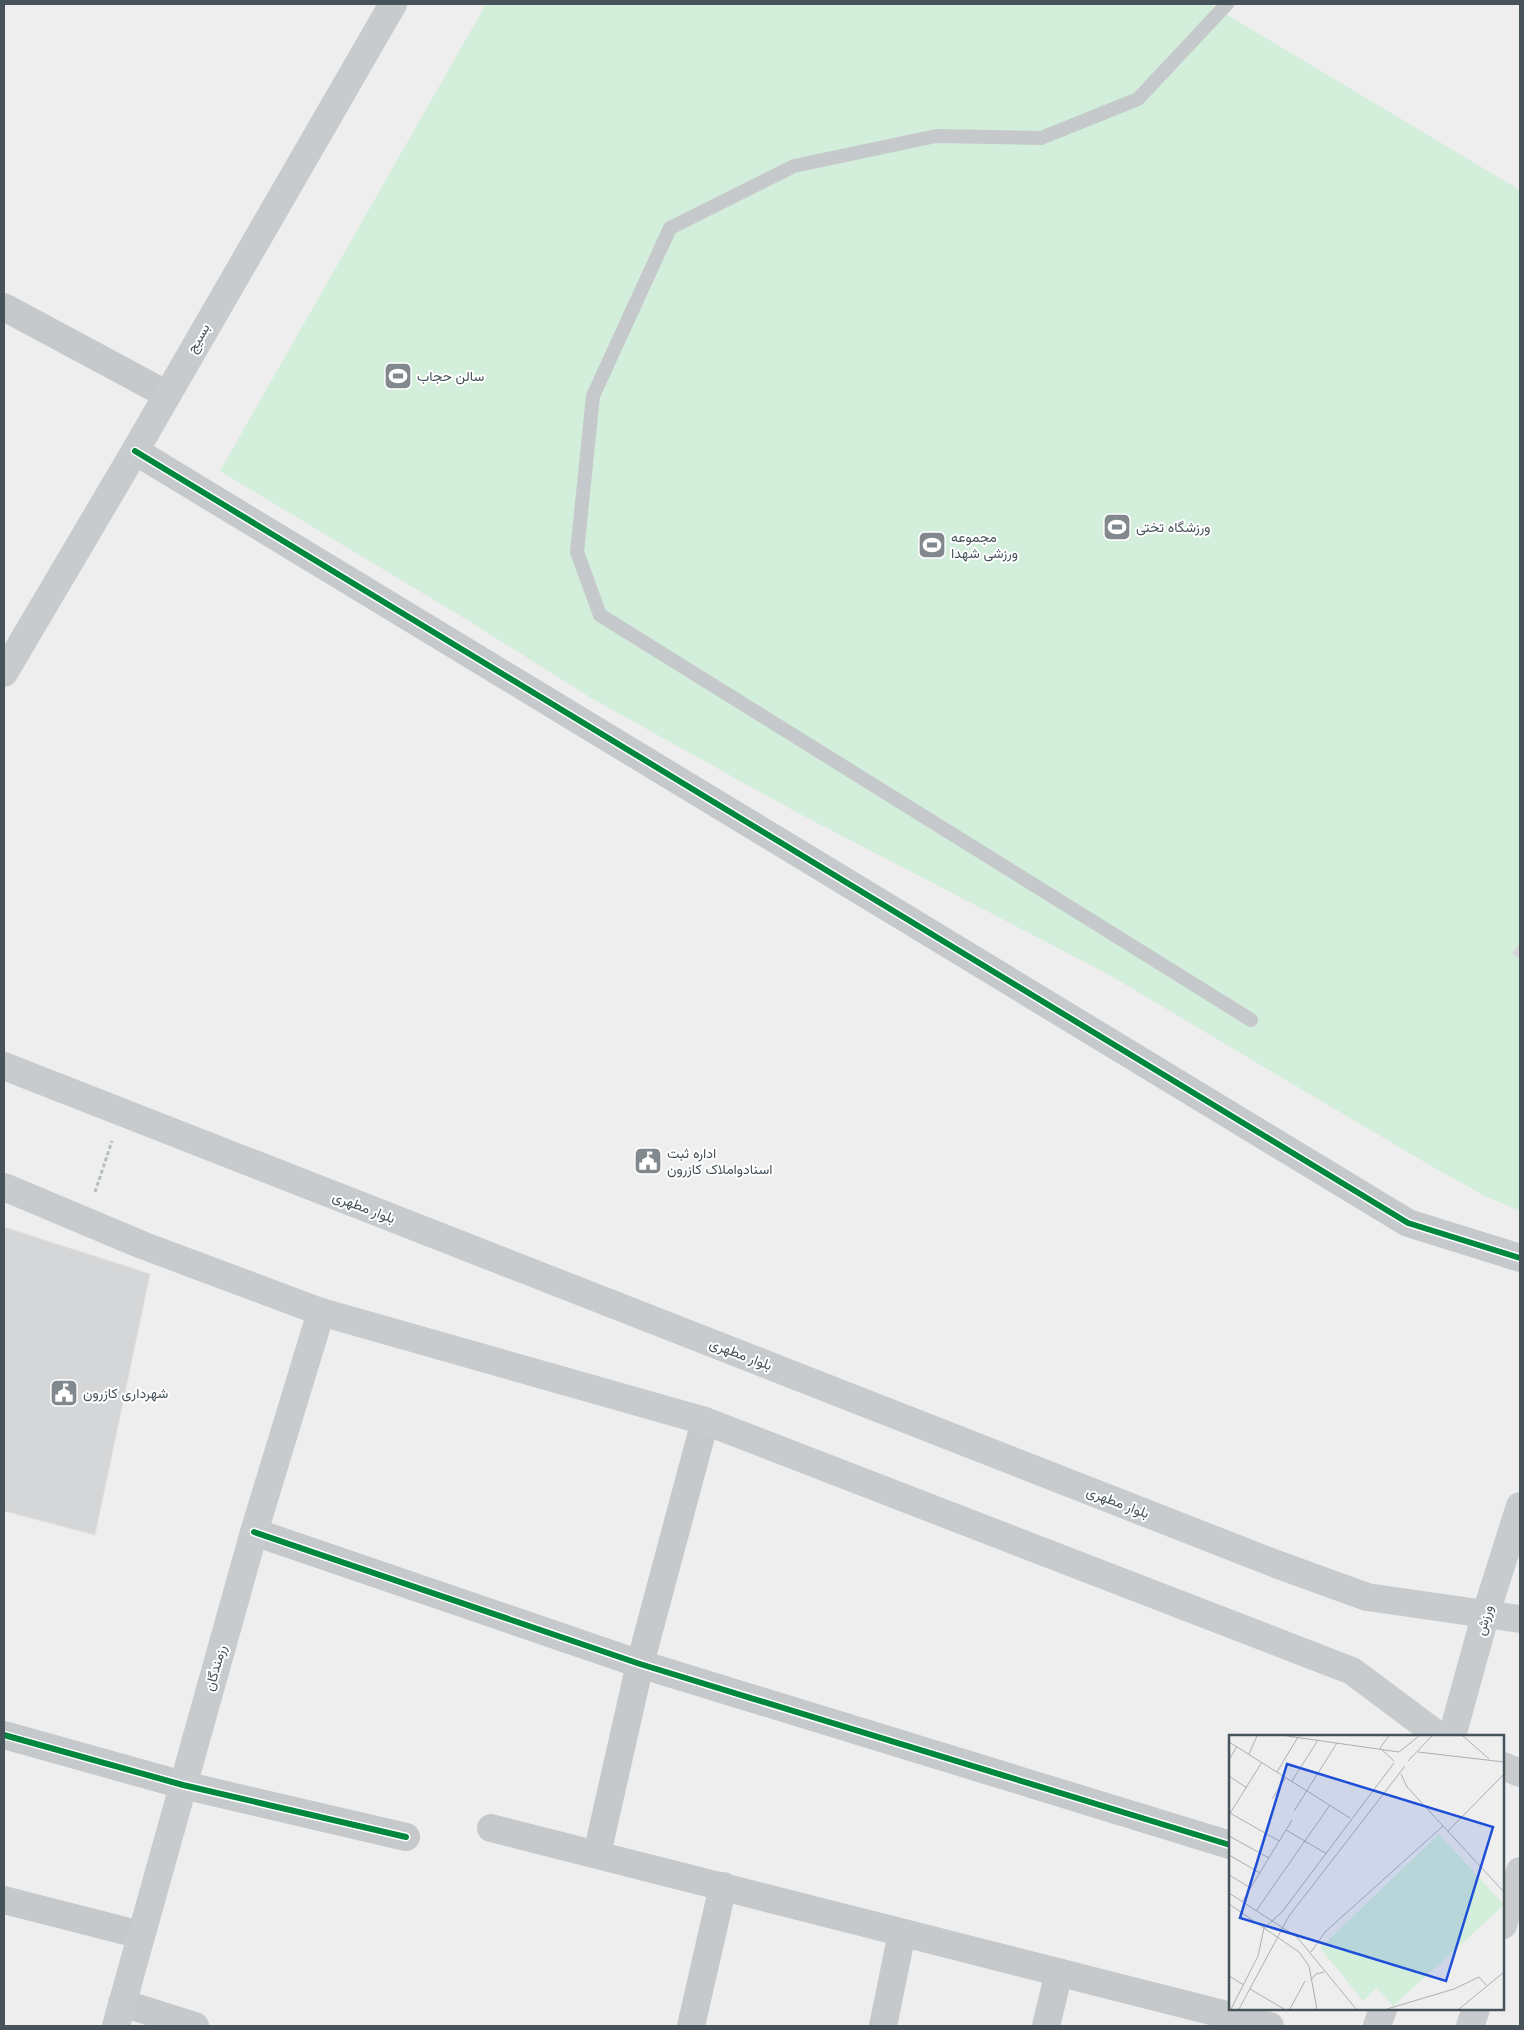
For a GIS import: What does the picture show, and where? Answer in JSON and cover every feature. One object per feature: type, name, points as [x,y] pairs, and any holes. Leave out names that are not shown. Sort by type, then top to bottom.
[{"type":"main road","name":"بسیج","points":[[4,673],[393,4]]},
{"type":"main road","name":"بلوار مطهری","points":[[4,1066],[1285,1567],[1368,1597],[1520,1619]]},
{"type":"main road","points":[[4,1187],[84,1221],[321,1312],[705,1421],[1352,1671],[1438,1735]]},
{"type":"main road","name":"رزمندگان","points":[[119,2015],[254,1532],[321,1312]]},
{"type":"main road","name":"ورزش","points":[[1452,1735],[1486,1613],[1520,1506]]},
{"type":"main road","points":[[1504,1766],[1520,1773]]},
{"type":"main road","points":[[1504,1922],[1520,1871]]},
{"type":"main road","points":[[1377,2026],[1383,2010]]},
{"type":"main road","points":[[1470,2026],[1476,2010]]},
{"type":"street","points":[[4,308],[166,394]]},
{"type":"street","points":[[135,450],[1408,1223],[1520,1258]]},
{"type":"street","points":[[597,1854],[640,1664],[705,1421]]},
{"type":"street","points":[[254,1532],[640,1664],[1229,1845]]},
{"type":"street","points":[[4,1735],[183,1785],[406,1837]]},
{"type":"street","points":[[491,1828],[1059,1972],[1219,2020],[1270,2026]]},
{"type":"street","points":[[691,2026],[723,1886]]},
{"type":"street","points":[[4,1900],[141,1936]]},
{"type":"street","points":[[883,2026],[902,1933]]},
{"type":"street","points":[[1046,2026],[1059,1972]]},
{"type":"street","points":[[119,2015],[195,2026]]},
{"type":"lane","points":[[1227,4],[1138,99],[1042,138],[936,136],[794,166],[670,228],[592,396],[577,552],[600,615],[1251,1020]]},
{"type":"path","points":[[84,1221],[123,1112]]},
{"type":"green space","name":"مجموعه ورزشی شهدا","points":[[486,4],[1209,4],[1520,190],[1520,1211],[1483,1195],[1419,1159],[1104,972],[796,812],[591,698],[467,620],[220,471]]},
{"type":"building","points":[[1520,943],[1520,959],[1512,954]]},
{"type":"building","name":"شهرداری کازرون","points":[[4,1227],[150,1274],[95,1535],[4,1511]]},
{"type":"cycle path","points":[[135,451],[1408,1223],[1520,1258]]},
{"type":"cycle path","points":[[254,1532],[640,1664],[1229,1845]]},
{"type":"cycle path","points":[[4,1735],[183,1785],[406,1837]]},
{"type":"place","name":"سالن حجاب","points":[[398,376]]},
{"type":"place","name":"ورزشگاه تختی","points":[[1117,527]]},
{"type":"place","name":"مجموعه ورزشی شهدا","points":[[932,545]]},
{"type":"place","name":"اداره ثبت اسنادواملاک کازرون","points":[[648,1161]]},
{"type":"place","name":"شهرداری کازرون","points":[[64,1393]]}]
